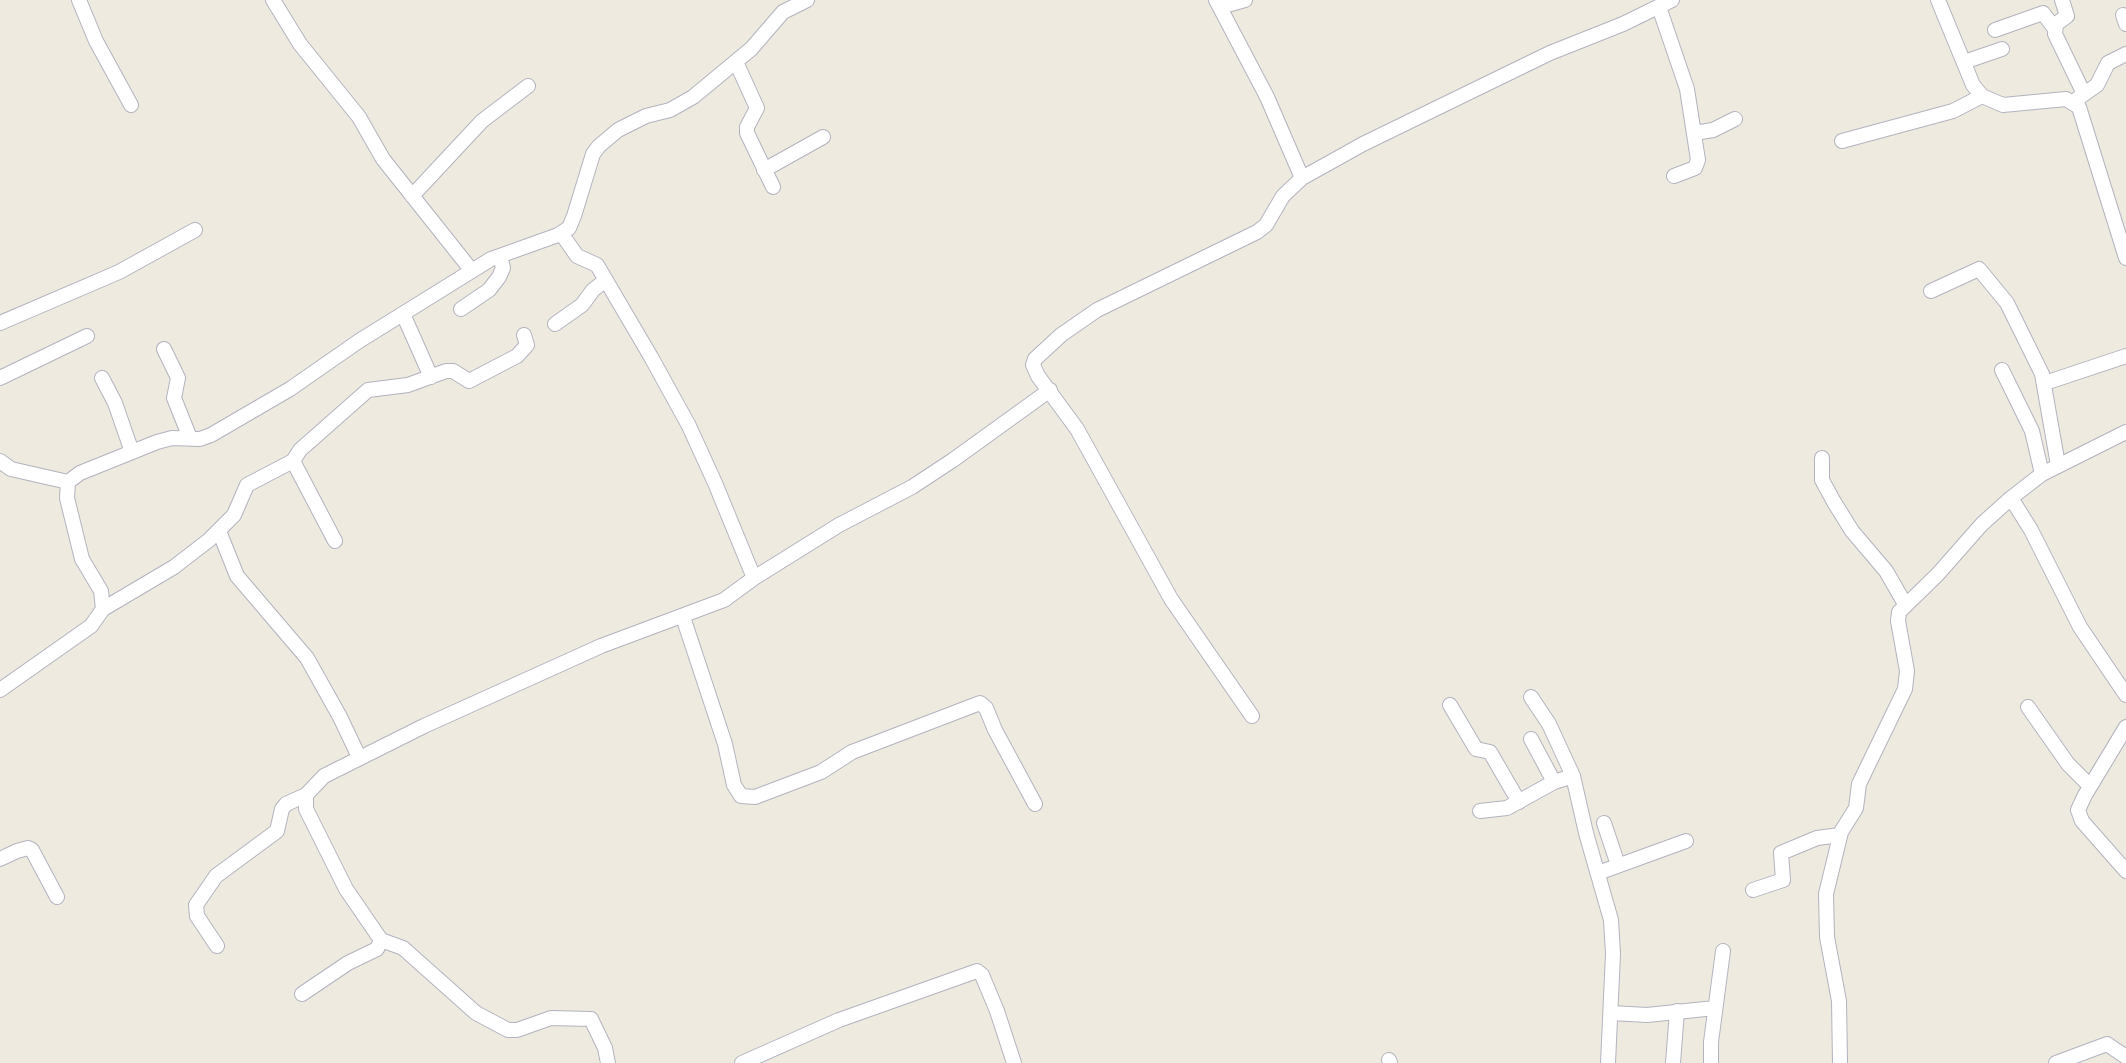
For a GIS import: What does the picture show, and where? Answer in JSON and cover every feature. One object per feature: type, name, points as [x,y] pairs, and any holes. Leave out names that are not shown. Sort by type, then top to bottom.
[{"type":"street","points":[[79,0],[96,40],[131,105]]},
{"type":"street","points":[[273,0],[300,44],[359,117],[383,159],[472,271]]},
{"type":"street","points":[[103,609],[101,591],[82,559],[67,498],[68,482],[80,473],[157,442],[211,435],[280,395],[472,271],[500,256],[569,228],[593,154],[599,146],[618,130],[646,116],[670,110],[693,97],[751,49],[783,12],[807,0]]},
{"type":"street","points":[[1245,0],[1218,3],[1267,97],[1302,178]]},
{"type":"street","points":[[1938,0],[1973,85],[1982,96],[2003,105],[2079,98],[2101,81],[2108,63],[2126,54]]},
{"type":"street","points":[[2055,29],[2067,16],[2062,0]]},
{"type":"street","points":[[1252,716],[1171,599],[1098,463],[1050,390],[1038,376],[1033,365],[1043,350],[1097,310],[1257,232],[1266,225],[1289,189],[1302,178],[1363,144],[1550,53],[1666,3],[1687,89],[1698,164],[1691,170],[1674,176]]},
{"type":"street","points":[[1995,30],[2043,13],[2055,29],[2057,42],[2079,98],[2126,258]]},
{"type":"street","points":[[1964,62],[2002,49]]},
{"type":"street","points":[[736,62],[756,103],[756,112],[747,127],[747,133],[773,187]]},
{"type":"street","points":[[412,196],[482,121],[528,86]]},
{"type":"street","points":[[1842,141],[1953,111],[1982,96]]},
{"type":"street","points":[[1694,133],[1713,130],[1735,119]]},
{"type":"street","points":[[764,170],[824,137]]},
{"type":"street","points":[[0,323],[119,272],[195,230]]},
{"type":"street","points":[[561,233],[577,256],[593,261],[606,280],[689,426],[754,578]]},
{"type":"street","points":[[461,309],[489,290],[499,277],[503,268],[500,256]]},
{"type":"street","points":[[1931,291],[1975,270],[1983,270],[1991,286],[2007,303],[2045,383],[2058,465]]},
{"type":"street","points":[[555,324],[582,305],[593,290],[606,280]]},
{"type":"street","points":[[404,314],[431,377]]},
{"type":"street","points":[[0,690],[91,626],[103,609],[174,567],[219,531],[234,515],[247,485],[293,461],[300,450],[368,390],[408,386],[453,371],[469,381],[517,356],[527,345],[524,335]]},
{"type":"street","points":[[0,378],[87,336]]},
{"type":"street","points":[[164,349],[178,378],[174,398],[190,438]]},
{"type":"street","points":[[2045,383],[2126,356]]},
{"type":"street","points":[[2002,370],[2032,431],[2042,474]]},
{"type":"street","points":[[102,378],[115,403],[132,452]]},
{"type":"street","points":[[217,946],[197,916],[196,905],[224,869],[277,831],[282,809],[286,804],[306,795],[324,776],[359,757],[602,646],[655,625],[683,618],[724,600],[754,578],[839,525],[912,487],[1050,390]]},
{"type":"street","points":[[1840,1063],[1839,1001],[1827,937],[1826,894],[1840,835],[1856,808],[1859,784],[1905,689],[1907,671],[1898,621],[1899,612],[1905,603],[1938,574],[1982,524],[2011,498],[2042,474],[2126,432]]},
{"type":"street","points":[[1821,458],[1822,480],[1841,513],[1852,531],[1886,571],[1905,603]]},
{"type":"street","points":[[293,461],[335,541]]},
{"type":"street","points":[[0,462],[11,469],[68,482]]},
{"type":"street","points":[[2011,498],[2031,530],[2080,627],[2126,695]]},
{"type":"street","points":[[219,531],[237,576],[307,658],[359,757]]},
{"type":"street","points":[[683,618],[725,744],[734,785],[741,796],[755,797],[821,772],[852,752],[980,703],[986,708],[995,730],[1035,804]]},
{"type":"street","points":[[1531,697],[1549,724],[1573,776],[1613,932],[1608,1063]]},
{"type":"street","points":[[1450,705],[1474,747],[1490,752],[1519,802]]},
{"type":"street","points":[[2028,707],[2068,764],[2090,786]]},
{"type":"street","points":[[2126,727],[2081,801],[2079,815],[2126,871]]},
{"type":"street","points":[[1530,739],[1554,782]]},
{"type":"street","points":[[1480,812],[1503,809],[1554,782],[1573,776]]},
{"type":"street","points":[[306,795],[306,809],[336,871],[381,940],[403,948],[476,1013],[508,1030],[517,1030],[551,1018],[591,1019],[605,1048],[608,1063]]},
{"type":"street","points":[[1604,823],[1618,865]]},
{"type":"street","points":[[1753,890],[1783,880],[1780,856],[1782,853],[1817,838],[1840,835]]},
{"type":"street","points":[[1598,873],[1686,841]]},
{"type":"street","points":[[0,859],[17,851],[28,848],[32,850],[57,897]]},
{"type":"street","points":[[302,994],[348,963],[376,949],[381,940]]},
{"type":"street","points":[[1711,1063],[1715,1008],[1723,951]]},
{"type":"street","points":[[742,1063],[839,1020],[977,971],[982,975],[997,1011],[1014,1063]]},
{"type":"street","points":[[1611,1013],[1647,1015],[1715,1008]]},
{"type":"street","points":[[1673,1063],[1677,1011]]},
{"type":"street","points":[[2056,1063],[2107,1044],[2126,1057]]}]
